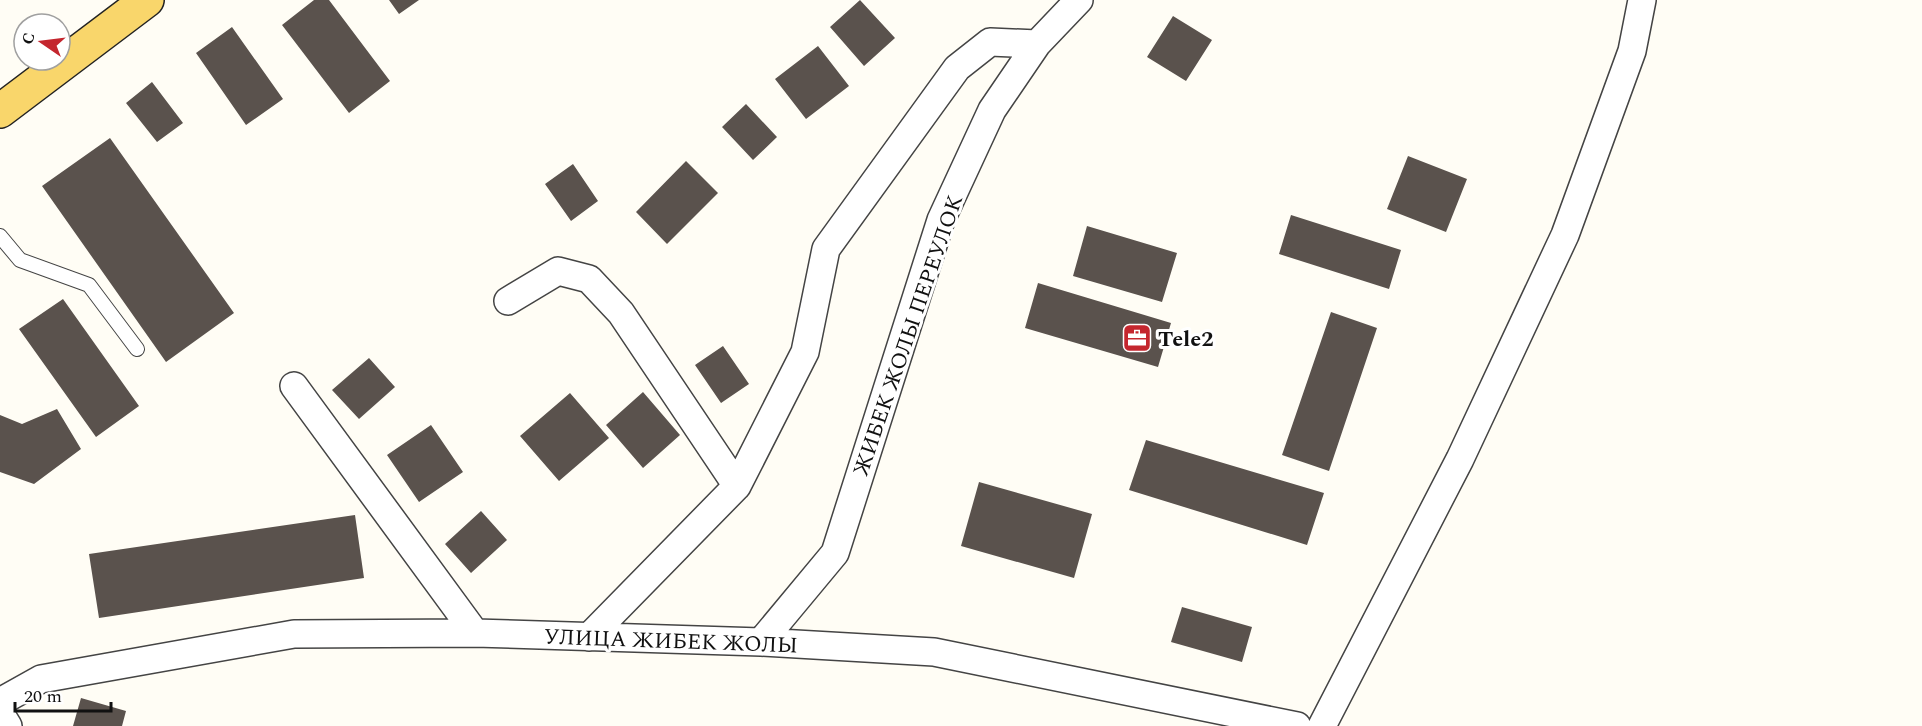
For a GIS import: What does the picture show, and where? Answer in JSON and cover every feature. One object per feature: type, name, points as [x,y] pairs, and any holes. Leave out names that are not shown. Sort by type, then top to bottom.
[{"type":"main road","points":[[0,111],[147,0]]},
{"type":"street","name":"ЖИБЕК ЖОЛЫ ПЕРЕУЛОК","points":[[761,642],[835,553],[941,220],[992,110],[1037,44],[1079,0]]},
{"type":"street","points":[[1322,726],[1460,459],[1565,235],[1632,51],[1642,0]]},
{"type":"street","points":[[589,637],[737,486],[805,352],[826,249],[957,68],[990,42],[1037,44]]},
{"type":"street","points":[[508,302],[558,271],[589,279],[621,313],[737,486]]},
{"type":"street","points":[[294,386],[475,633]]},
{"type":"street","name":"УЛИЦА ЖИБЕК ЖОЛЫ","points":[[0,702],[41,679],[294,634],[475,633],[761,642],[934,652],[1297,726]]},
{"type":"street","points":[[0,713],[8,726]]},
{"type":"lane","points":[[0,236],[20,260],[89,285],[137,349]]},
{"type":"building","points":[[314,0],[329,0],[390,81],[349,113],[282,25]]},
{"type":"building","points":[[389,0],[419,0],[399,14]]},
{"type":"building","points":[[860,0],[895,38],[864,66],[830,27]]},
{"type":"building","points":[[1173,16],[1212,40],[1186,81],[1147,57]]},
{"type":"building","points":[[232,27],[283,99],[246,125],[196,53]]},
{"type":"building","points":[[818,46],[849,86],[806,119],[775,79]]},
{"type":"building","points":[[152,82],[183,123],[157,142],[126,103]]},
{"type":"building","points":[[746,104],[777,137],[753,160],[722,127]]},
{"type":"building","points":[[110,138],[234,313],[166,362],[42,186]]},
{"type":"building","points":[[1408,156],[1467,179],[1446,232],[1387,209]]},
{"type":"building","points":[[686,161],[718,193],[667,244],[636,212]]},
{"type":"building","points":[[573,164],[598,201],[571,221],[545,184]]},
{"type":"building","points":[[1291,215],[1401,250],[1389,289],[1279,254]]},
{"type":"building","points":[[1087,226],[1177,253],[1162,302],[1073,276]]},
{"type":"building","points":[[1038,283],[1171,323],[1158,367],[1025,328]]},
{"type":"building","points":[[63,299],[139,406],[96,437],[19,329]]},
{"type":"building","points":[[1331,312],[1377,328],[1329,471],[1282,455]]},
{"type":"building","points":[[723,346],[749,384],[721,403],[695,365]]},
{"type":"building","points":[[369,358],[395,387],[359,419],[332,390]]},
{"type":"building","points":[[643,392],[680,435],[643,468],[606,425]]},
{"type":"building","points":[[570,393],[609,438],[559,481],[520,436]]},
{"type":"building","points":[[57,409],[81,449],[34,484],[0,472],[0,415],[22,424]]},
{"type":"building","points":[[431,425],[463,472],[419,502],[387,455]]},
{"type":"building","points":[[1146,440],[1324,493],[1307,545],[1129,490]]},
{"type":"building","points":[[979,482],[1092,514],[1074,578],[961,546]]},
{"type":"building","points":[[481,511],[507,540],[471,573],[445,544]]},
{"type":"building","points":[[355,515],[364,578],[99,618],[89,554]]},
{"type":"building","points":[[1182,607],[1252,627],[1242,662],[1171,642]]},
{"type":"building","points":[[81,698],[126,711],[122,726],[73,726]]},
{"type":"place","name":"Tele2","points":[[1137,338]]}]
